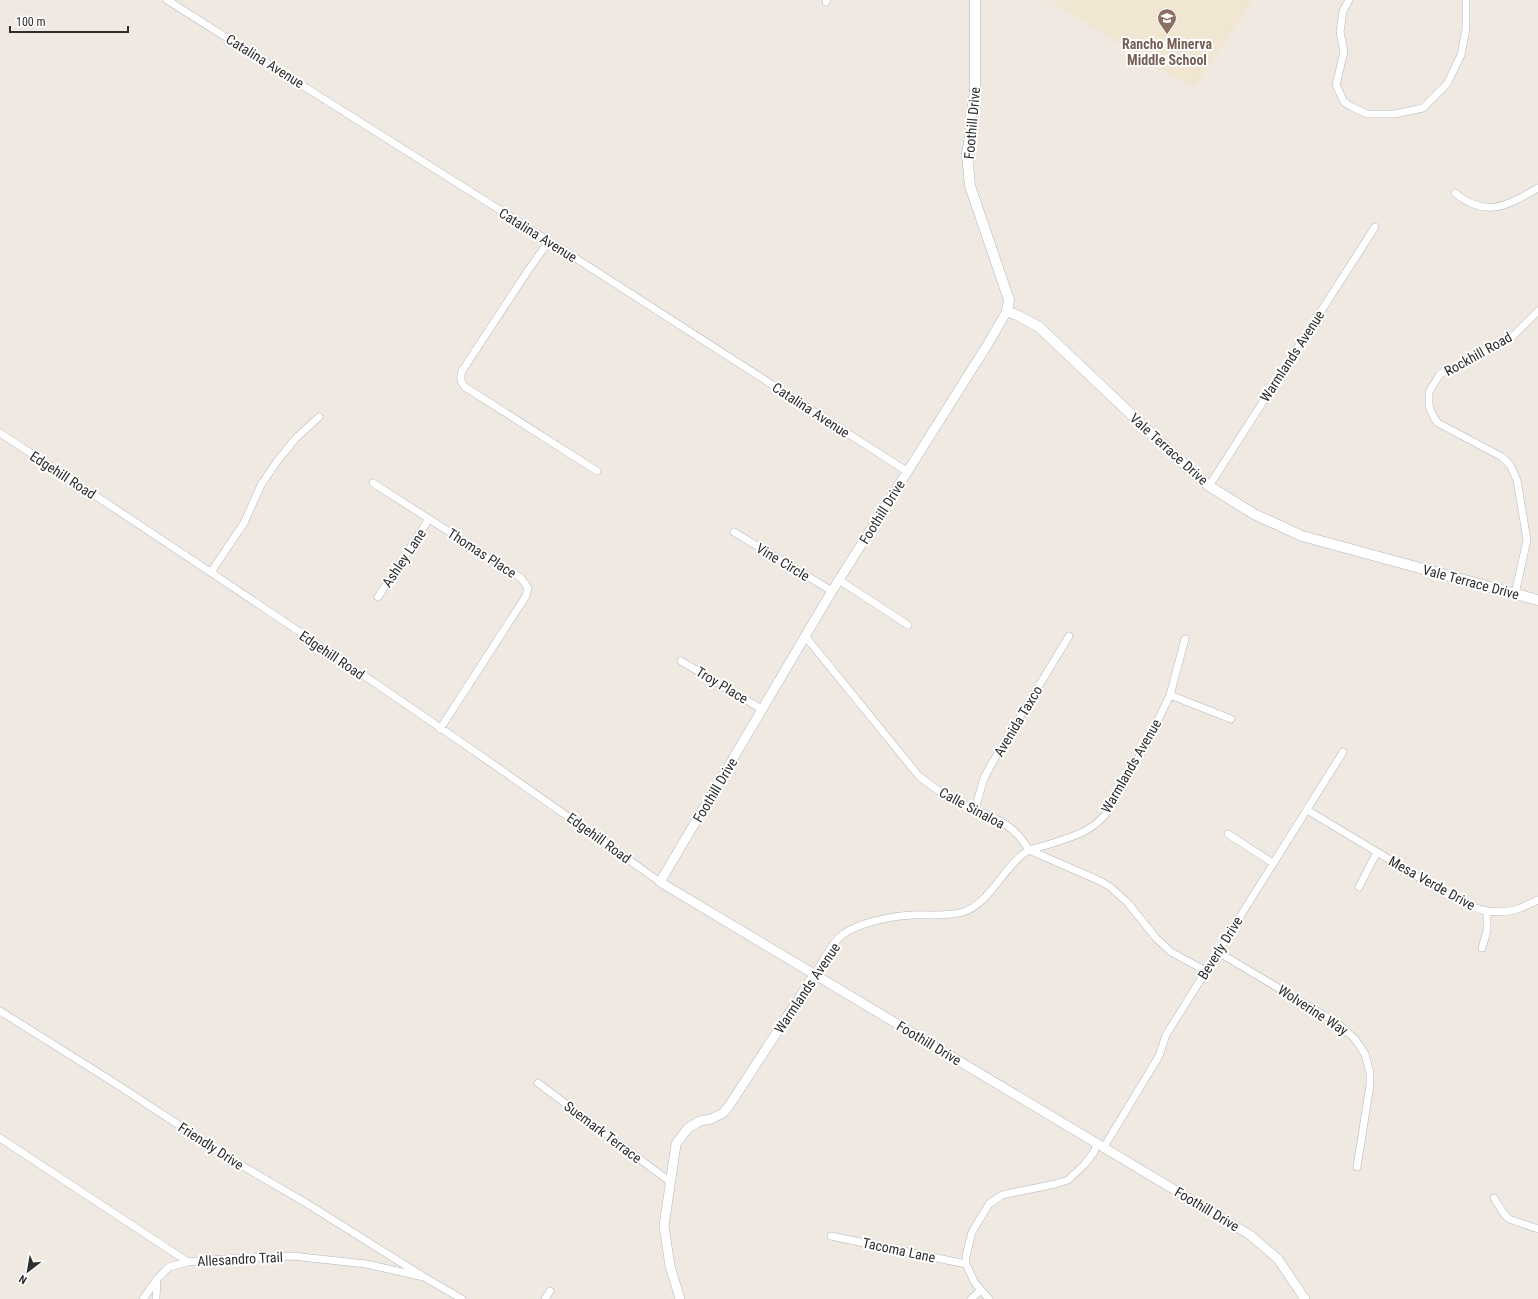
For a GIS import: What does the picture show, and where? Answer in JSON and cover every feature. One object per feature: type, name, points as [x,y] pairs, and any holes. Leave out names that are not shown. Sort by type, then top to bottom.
[{"type":"main road","name":"Foothill Drive","points":[[975,0],[976,91],[971,117],[972,130],[966,154],[970,186],[1009,300],[1007,311]]},
{"type":"main road","name":"Vale Terrace Drive","points":[[1007,311],[1039,327],[1191,471],[1209,486],[1254,514],[1302,536],[1538,600]]},
{"type":"street","name":"Catalina Avenue","points":[[167,0],[549,241],[908,472]]},
{"type":"street","points":[[1350,0],[1343,11],[1340,32],[1344,52],[1336,85],[1344,102],[1367,114],[1395,114],[1424,108],[1447,84],[1461,55],[1466,29],[1466,0]]},
{"type":"street","points":[[1454,193],[1462,199],[1483,208],[1492,208],[1517,200],[1538,188]]},
{"type":"street","name":"Warmlands Avenue","points":[[1209,486],[1374,227]]},
{"type":"street","points":[[549,241],[462,371],[460,376],[461,381],[465,387],[597,472]]},
{"type":"street","name":"Foothill Drive","points":[[1007,311],[908,472],[832,591],[660,882],[1250,1235],[1278,1259],[1305,1299]]},
{"type":"street","name":"Rockhill Road","points":[[1515,594],[1527,540],[1518,480],[1510,465],[1502,457],[1438,423],[1429,406],[1429,392],[1440,374],[1493,349],[1513,336],[1538,311]]},
{"type":"street","points":[[211,572],[244,523],[261,485],[278,460],[296,438],[319,417]]},
{"type":"street","name":"Edgehill Road","points":[[0,433],[211,572],[440,728],[660,882]]},
{"type":"street","name":"Thomas Place","points":[[373,483],[521,578],[528,588],[526,596],[440,728]]},
{"type":"street","name":"Ashley Lane","points":[[378,597],[429,519]]},
{"type":"street","name":"Vine Circle","points":[[734,532],[832,591]]},
{"type":"street","points":[[839,580],[908,625]]},
{"type":"street","name":"Calle Sinaloa","points":[[805,636],[918,775],[929,785],[955,801],[992,816],[1007,824],[1025,842],[1029,850],[1109,886],[1127,902],[1156,938],[1171,952],[1206,971]]},
{"type":"street","name":"Avenida Taxco","points":[[975,809],[984,778],[991,765],[1069,636]]},
{"type":"street","name":"Warmlands Avenue","points":[[680,1299],[670,1266],[664,1226],[669,1181],[676,1144],[688,1128],[700,1121],[710,1119],[723,1113],[729,1106],[834,944],[843,935],[857,926],[888,918],[910,915],[943,915],[963,912],[978,905],[1003,874],[1029,850],[1080,834],[1098,822],[1105,814],[1147,743],[1170,696],[1185,639]]},
{"type":"street","name":"Troy Place","points":[[681,661],[762,710]]},
{"type":"street","points":[[1170,696],[1231,719]]},
{"type":"street","name":"Beverly Drive","points":[[966,1264],[966,1256],[972,1232],[989,1204],[1002,1195],[1068,1180],[1084,1165],[1100,1145],[1159,1056],[1166,1034],[1343,752]]},
{"type":"street","name":"Mesa Verde Drive","points":[[1307,810],[1432,886],[1472,907],[1487,911],[1516,911],[1538,900]]},
{"type":"street","points":[[1228,834],[1273,863]]},
{"type":"street","name":"Mesa Verde Drive","points":[[1359,887],[1377,852]]},
{"type":"street","name":"Mesa Verde Drive","points":[[1482,948],[1487,932],[1487,911]]},
{"type":"street","name":"Wolverine Way","points":[[1218,952],[1337,1023],[1355,1039],[1365,1054],[1370,1073],[1370,1085],[1357,1167]]},
{"type":"street","name":"Friendly Drive","points":[[0,1012],[110,1080],[234,1161],[306,1203],[424,1277]]},
{"type":"street","name":"Suemark Terrace","points":[[538,1083],[669,1181]]},
{"type":"street","name":"Allesandro Trail","points":[[0,1138],[188,1262],[292,1256],[366,1264],[424,1277],[462,1299]]},
{"type":"street","points":[[1494,1198],[1509,1219],[1538,1229]]},
{"type":"street","name":"Tacoma Lane","points":[[831,1236],[966,1264]]},
{"type":"street","points":[[142,1299],[157,1279],[169,1267],[188,1262]]},
{"type":"street","points":[[966,1264],[975,1283],[989,1299]]},
{"type":"street","points":[[156,1299],[157,1279]]},
{"type":"street","points":[[971,1299],[981,1290]]},
{"type":"street","points":[[545,1299],[550,1291]]},
{"type":"shaded area","name":"Rancho Minerva Middle School","points":[[1050,0],[1253,0],[1195,87],[1160,70]]},
{"type":"place","name":"Rancho Minerva Middle School","points":[[1167,35]]}]
